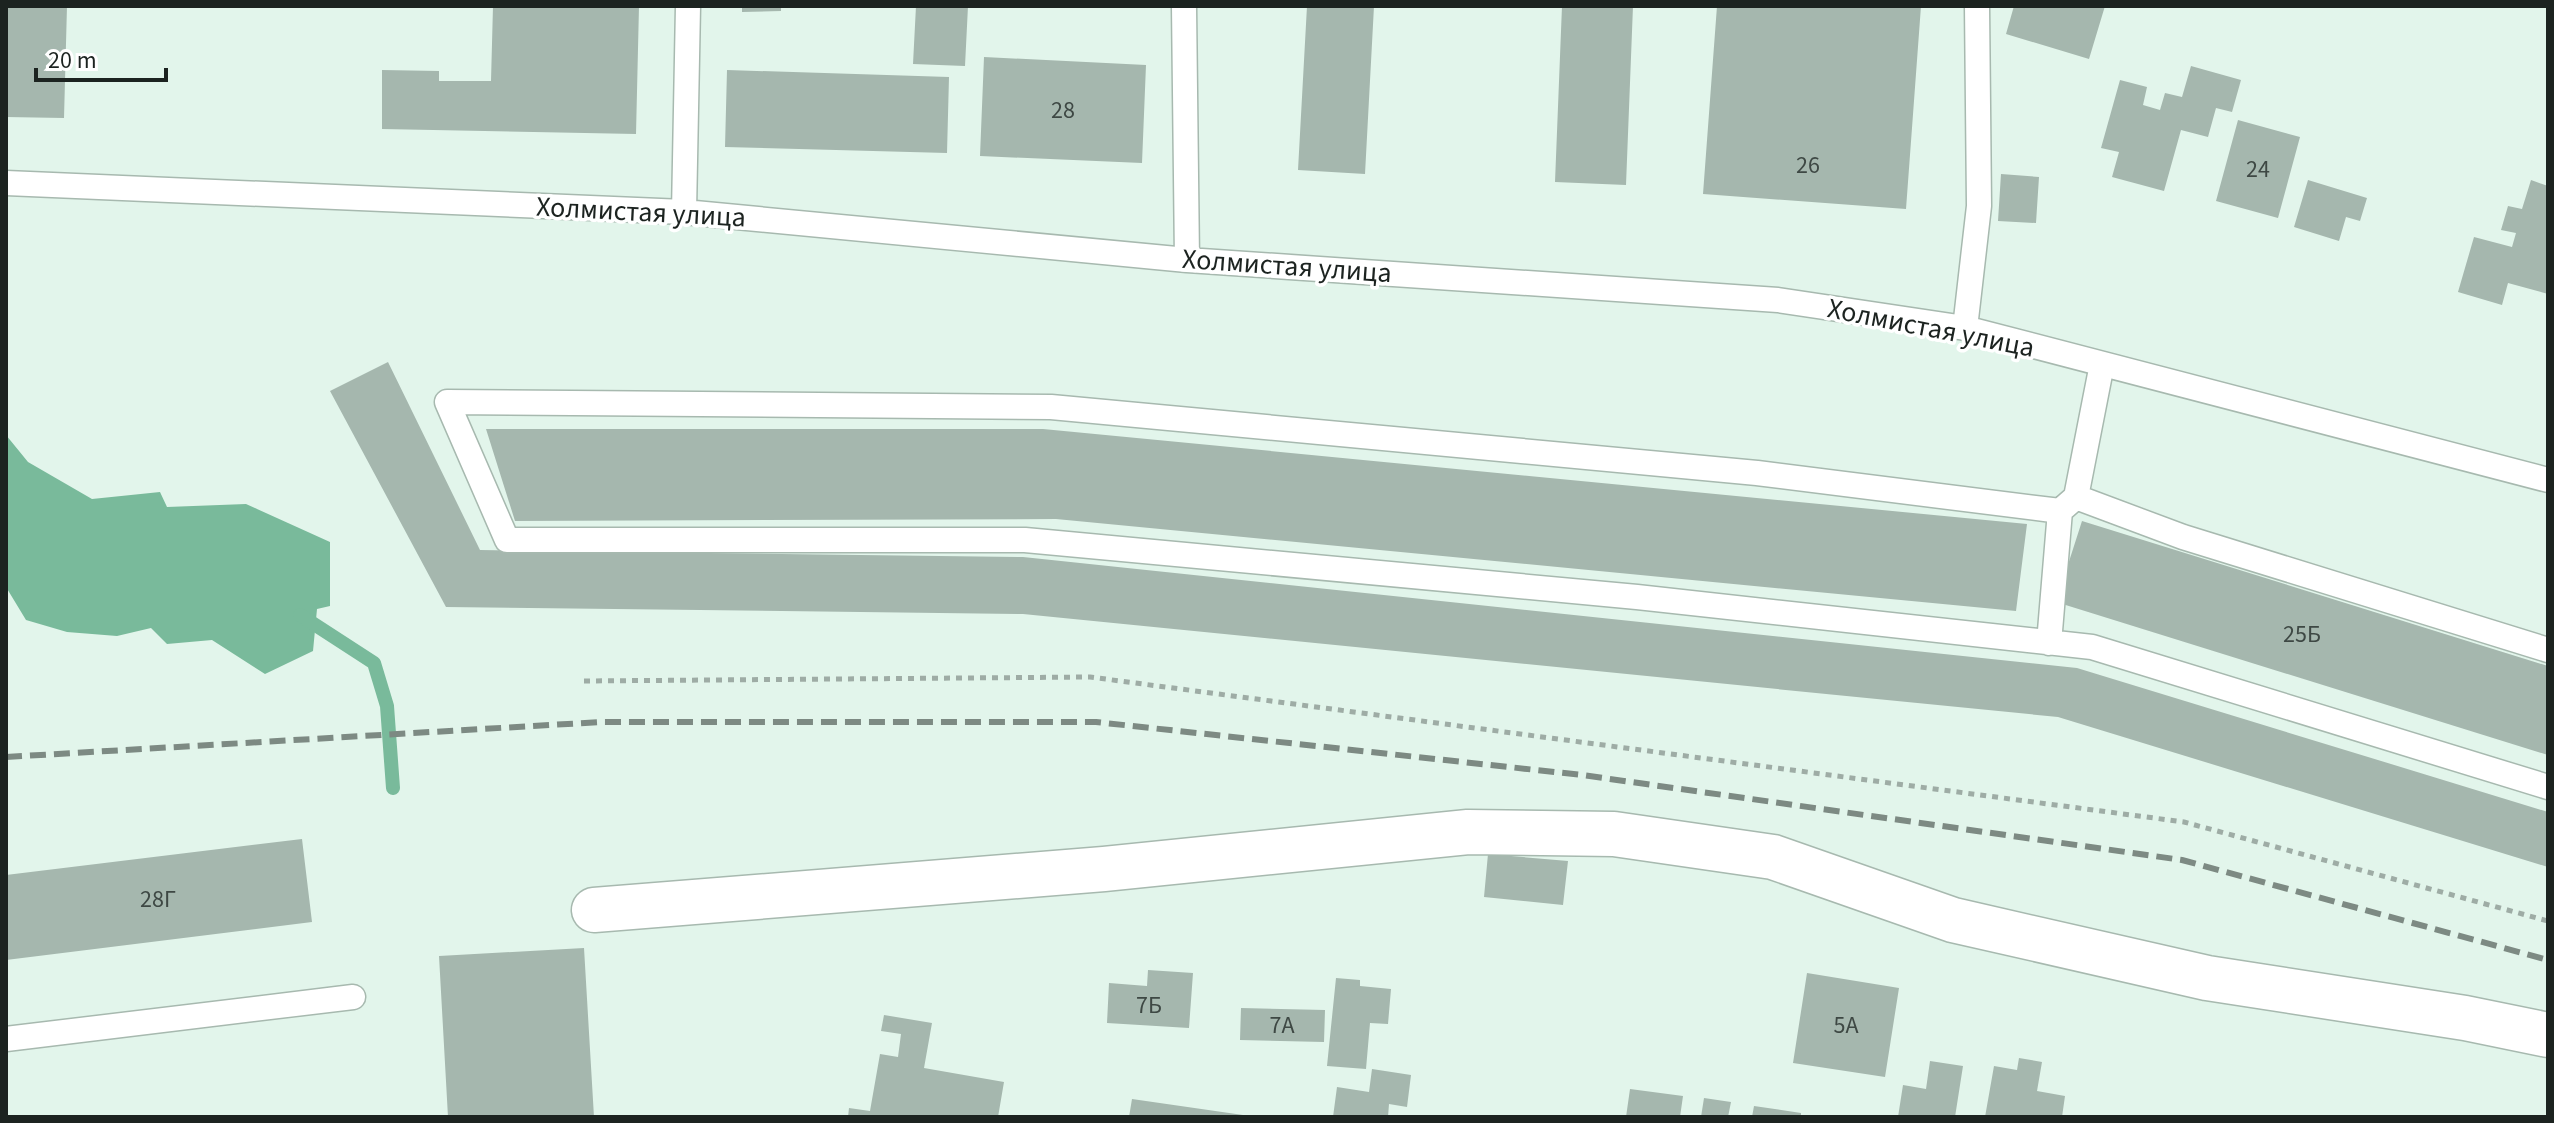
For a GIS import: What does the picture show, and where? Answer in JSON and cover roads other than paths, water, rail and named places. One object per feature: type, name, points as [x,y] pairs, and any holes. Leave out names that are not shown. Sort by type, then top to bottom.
[{"type":"street","points":[[594,910],[1104,869],[1468,832],[1614,834],[1773,857],[1953,920],[2207,978],[2465,1018],[2548,1035]]},
{"type":"lane","points":[[684,212],[688,6]]},
{"type":"lane","points":[[1184,6],[1187,260]]},
{"type":"lane","points":[[1965,328],[1979,206],[1977,6]]},
{"type":"lane","name":"Холмистая улица","points":[[6,183],[684,212],[1187,260],[1778,300],[1965,328],[2548,480]]},
{"type":"lane","points":[[2049,643],[2068,504],[2102,364]]},
{"type":"lane","points":[[2548,650],[2068,504],[1051,407],[447,402],[507,540],[1025,540],[1622,596],[2092,647],[2548,787]]},
{"type":"lane","points":[[6,1039],[353,997]]},
{"type":"waterway","points":[[300,615],[374,663],[387,706],[393,788]]},
{"type":"railway","points":[[6,757],[601,722],[1096,722],[1582,775],[2182,860],[2548,960]]}]
